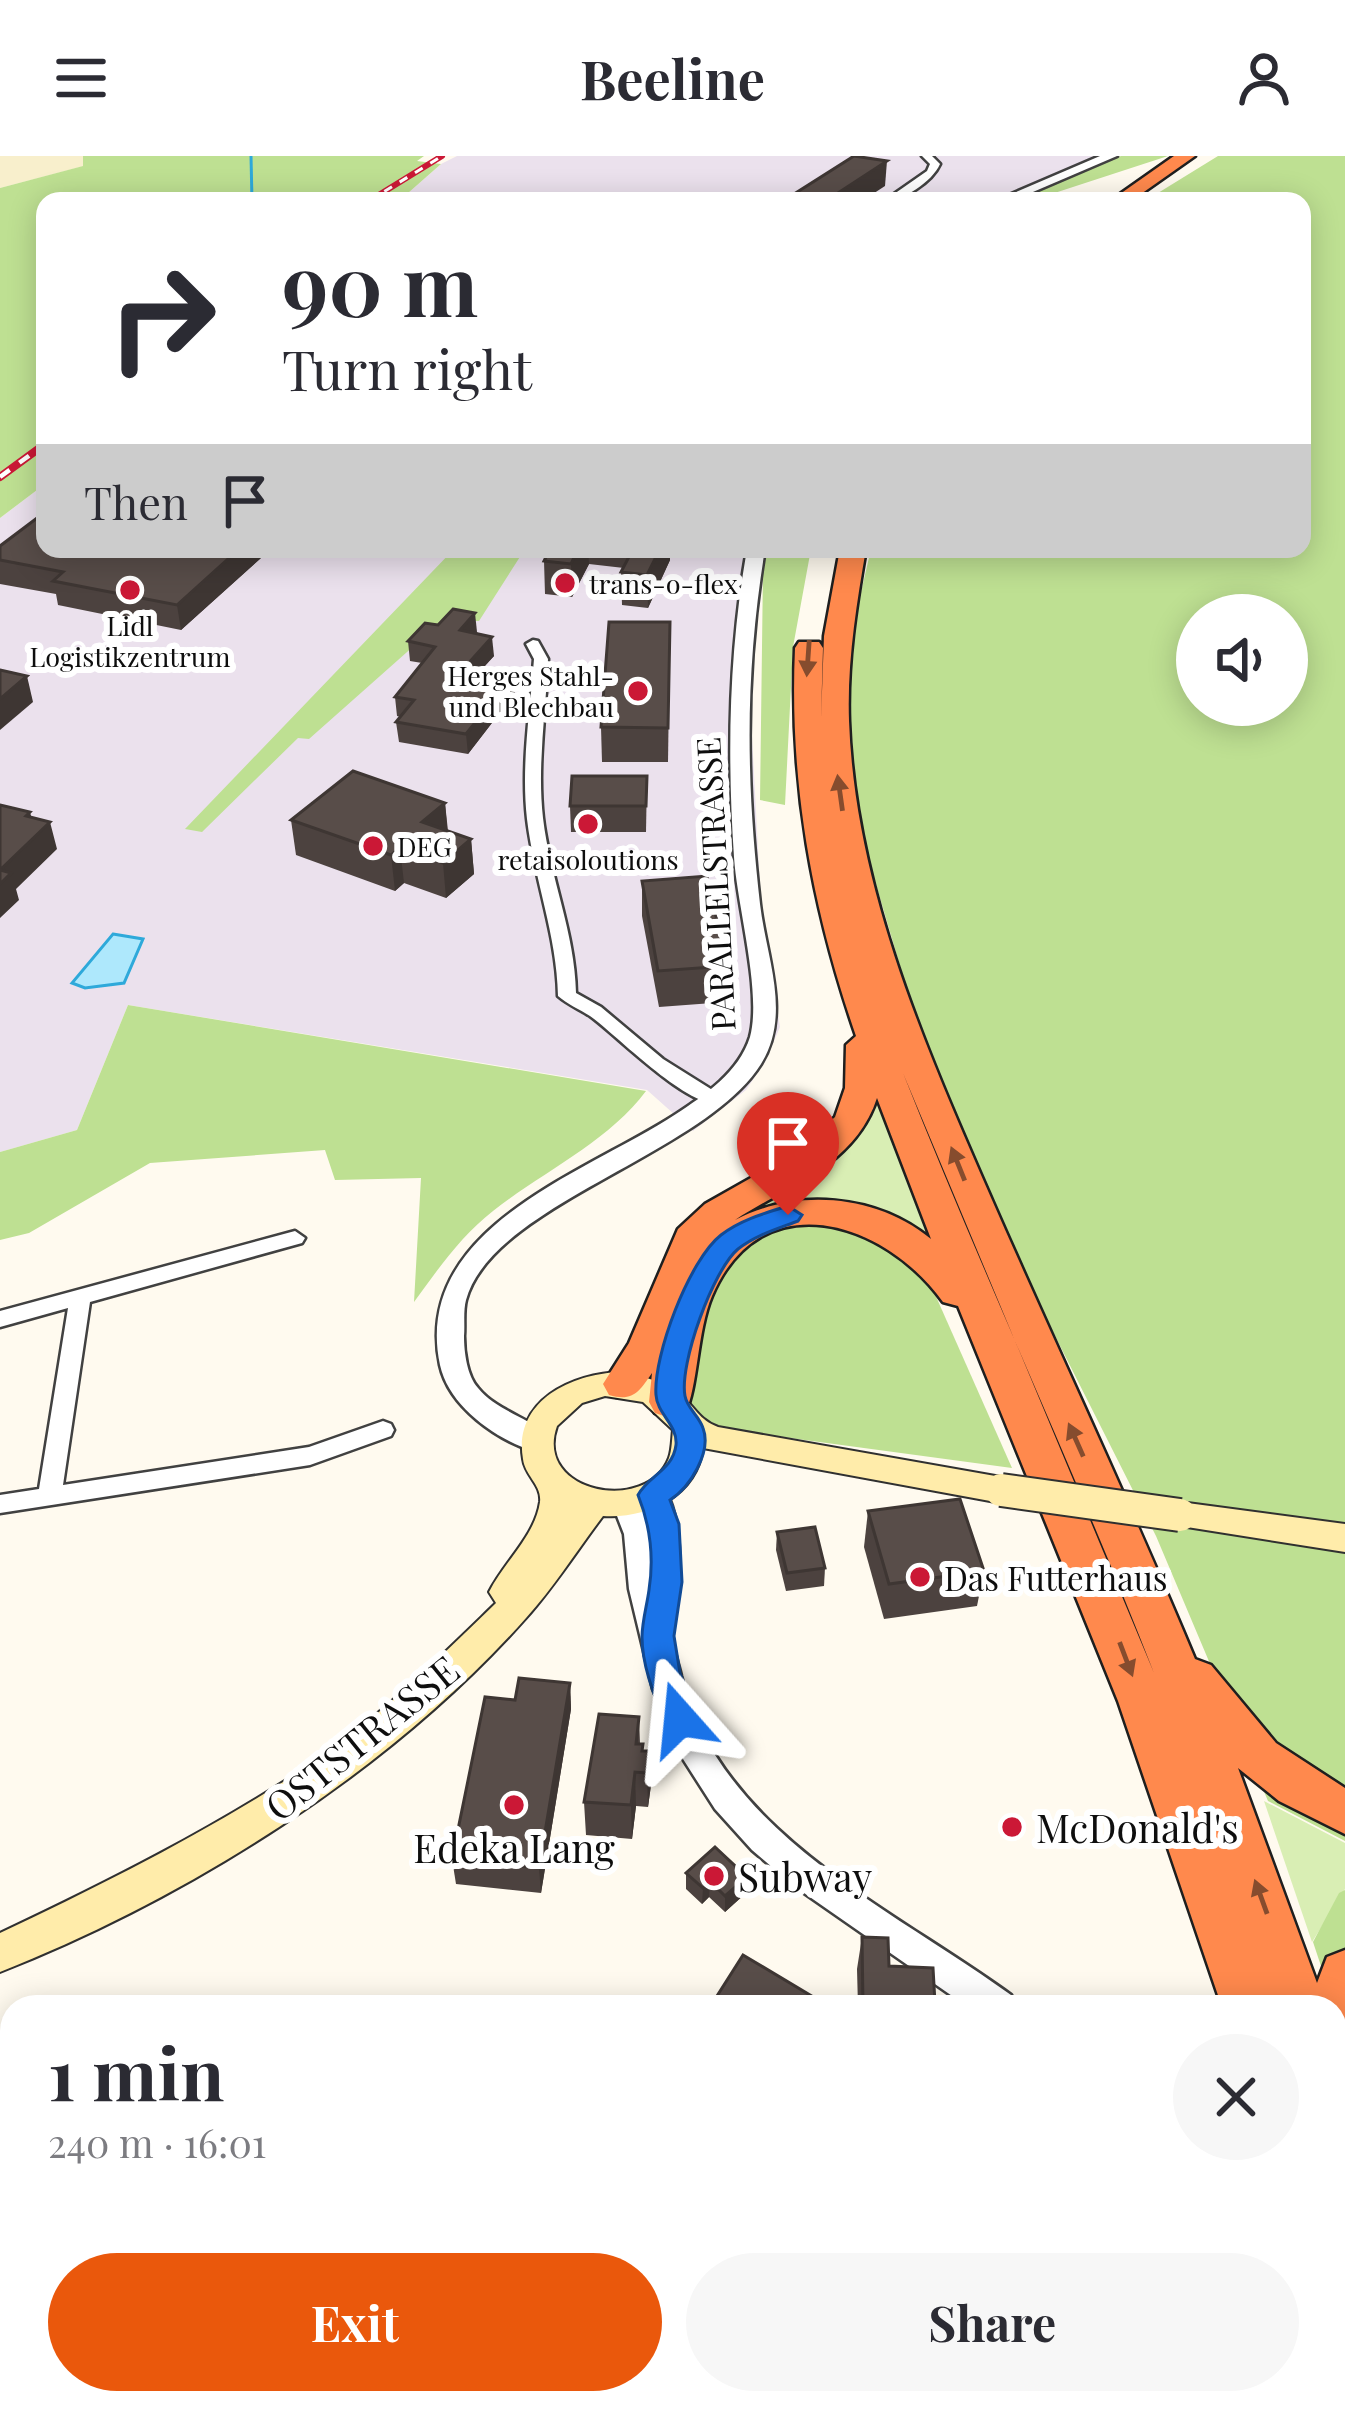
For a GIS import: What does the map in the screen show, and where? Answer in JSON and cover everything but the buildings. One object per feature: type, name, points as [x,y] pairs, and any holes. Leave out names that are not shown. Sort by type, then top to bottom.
[{"type":"highway","points":[[1132,192],[1186,156]]},
{"type":"highway","points":[[1152,192],[1206,156]]},
{"type":"highway","points":[[827,558],[809,638],[808,769],[829,896],[858,1004],[1113,1627],[1181,1802],[1244,1995]]},
{"type":"highway","points":[[851,558],[835,644],[833,717],[846,834],[861,896],[894,1000],[957,1161],[1157,1623],[1295,1995]]},
{"type":"highway","points":[[622,1384],[646,1348],[691,1238],[738,1196],[824,1155],[858,1115],[866,1067],[858,1004]]},
{"type":"highway","points":[[680,1416],[670,1366],[711,1262],[728,1243],[755,1226],[819,1211],[872,1220],[923,1249],[950,1277],[1016,1396]]},
{"type":"highway","points":[[1157,1623],[1236,1739],[1298,1789],[1345,1812]]},
{"type":"main road","points":[[859,1466],[728,1460],[684,1467],[625,1500],[556,1486],[537,1458],[542,1427],[579,1391],[622,1384],[714,1438],[1000,1490],[1345,1538]]},
{"type":"main road","points":[[680,1416],[691,1448],[684,1467]]},
{"type":"main road","name":"OSTSTRASSE","points":[[482,1638],[548,1529],[557,1509],[556,1486]]},
{"type":"main road","name":"OSTSTRASSE","points":[[0,1953],[238,1834],[384,1730],[625,1500]]},
{"type":"main road","name":"OSTSTRASSE","points":[[0,1933],[238,1834]]},
{"type":"street","points":[[859,156],[883,158]]},
{"type":"street","points":[[902,192],[931,173],[935,164],[927,156]]},
{"type":"street","points":[[1023,192],[1112,156]]},
{"type":"street","points":[[865,169],[883,158]]},
{"type":"street","name":"PARALLELSTRASSE","points":[[542,1427],[485,1410],[463,1389],[451,1351],[449,1312],[459,1287],[493,1242],[555,1194],[671,1131],[715,1100],[742,1074],[762,1037],[764,1020],[749,904],[741,721],[745,628],[755,558]]},
{"type":"street","points":[[533,644],[541,659],[534,815],[543,873],[569,971],[567,996],[596,1011],[656,1063],[715,1100]]},
{"type":"street","points":[[0,1319],[296,1238]]},
{"type":"street","points":[[50,1495],[80,1298]]},
{"type":"street","points":[[0,1504],[310,1456],[383,1430]]},
{"type":"street","points":[[625,1500],[643,1534],[643,1584],[669,1691],[692,1748],[757,1835],[799,1873],[980,1995]]},
{"type":"shaded area","points":[[0,156],[83,156],[84,166],[0,188]]},
{"type":"shaded area","points":[[457,156],[1098,157],[1012,192],[409,192]]},
{"type":"shaded area","points":[[36,491],[36,558],[746,558],[761,906],[780,1027],[746,1090],[693,1131],[647,1090],[128,1005],[77,1130],[0,1152],[0,518]]},
{"type":"green space","points":[[83,156],[424,156],[417,161],[441,164],[409,192],[36,192],[36,491],[0,518],[0,188],[83,166]]},
{"type":"green space","points":[[1121,156],[1168,156],[1058,192],[1032,192]]},
{"type":"green space","points":[[1218,156],[1345,156],[1345,1841],[1268,1801],[1156,1536],[993,1213],[908,993],[870,864],[850,766],[851,635],[869,558],[1311,558],[1311,192],[1160,192]]},
{"type":"green space","points":[[445,558],[519,558],[479,621],[442,621],[309,739],[298,738],[202,832],[185,829]]},
{"type":"green space","points":[[766,558],[809,558],[793,647],[785,805],[760,800]]},
{"type":"green space","points":[[128,1005],[646,1091],[594,1141],[481,1221],[414,1302],[421,1178],[335,1180],[325,1150],[150,1163],[29,1233],[0,1240],[0,1152],[77,1130]]},
{"type":"green space","points":[[885,1101],[934,1239],[713,1226],[830,1162],[864,1125],[874,1102]]},
{"type":"green space","points":[[803,1221],[875,1233],[930,1283],[1012,1468],[723,1429],[699,1421],[681,1394],[688,1333],[742,1244]]},
{"type":"green space","points":[[1264,1801],[1345,1843],[1345,1889],[1312,1942]]},
{"type":"green space","points":[[1345,1890],[1345,1995],[1331,1995],[1313,1942]]},
{"type":"water","points":[[113,934],[143,939],[124,983],[85,988],[72,983]]},
{"type":"waterway","points":[[251,156],[252,192]]},
{"type":"railway","points":[[384,192],[442,156]]},
{"type":"railway","points":[[0,477],[36,451]]},
{"type":"place","name":"trans-o-flex","points":[[565,583]]},
{"type":"place","name":"Lidl Logistikzentrum","points":[[130,590]]},
{"type":"place","name":"Herges Stahl- und Blechbau","points":[[638,691]]},
{"type":"place","name":"retaisoloutions","points":[[588,824]]},
{"type":"place","name":"DEG","points":[[373,846]]},
{"type":"place","name":"Das Futterhaus","points":[[920,1577]]},
{"type":"place","name":"Edeka Lang","points":[[514,1805]]},
{"type":"place","name":"McDonald's","points":[[1012,1827]]},
{"type":"place","name":"Subway","points":[[714,1876]]},
{"type":"route","points":[[680,1719],[664,1673],[658,1636],[666,1582],[664,1524],[653,1495],[672,1483],[691,1448],[689,1429],[670,1402],[670,1366],[711,1262],[728,1243],[755,1226],[788,1215]]}]
